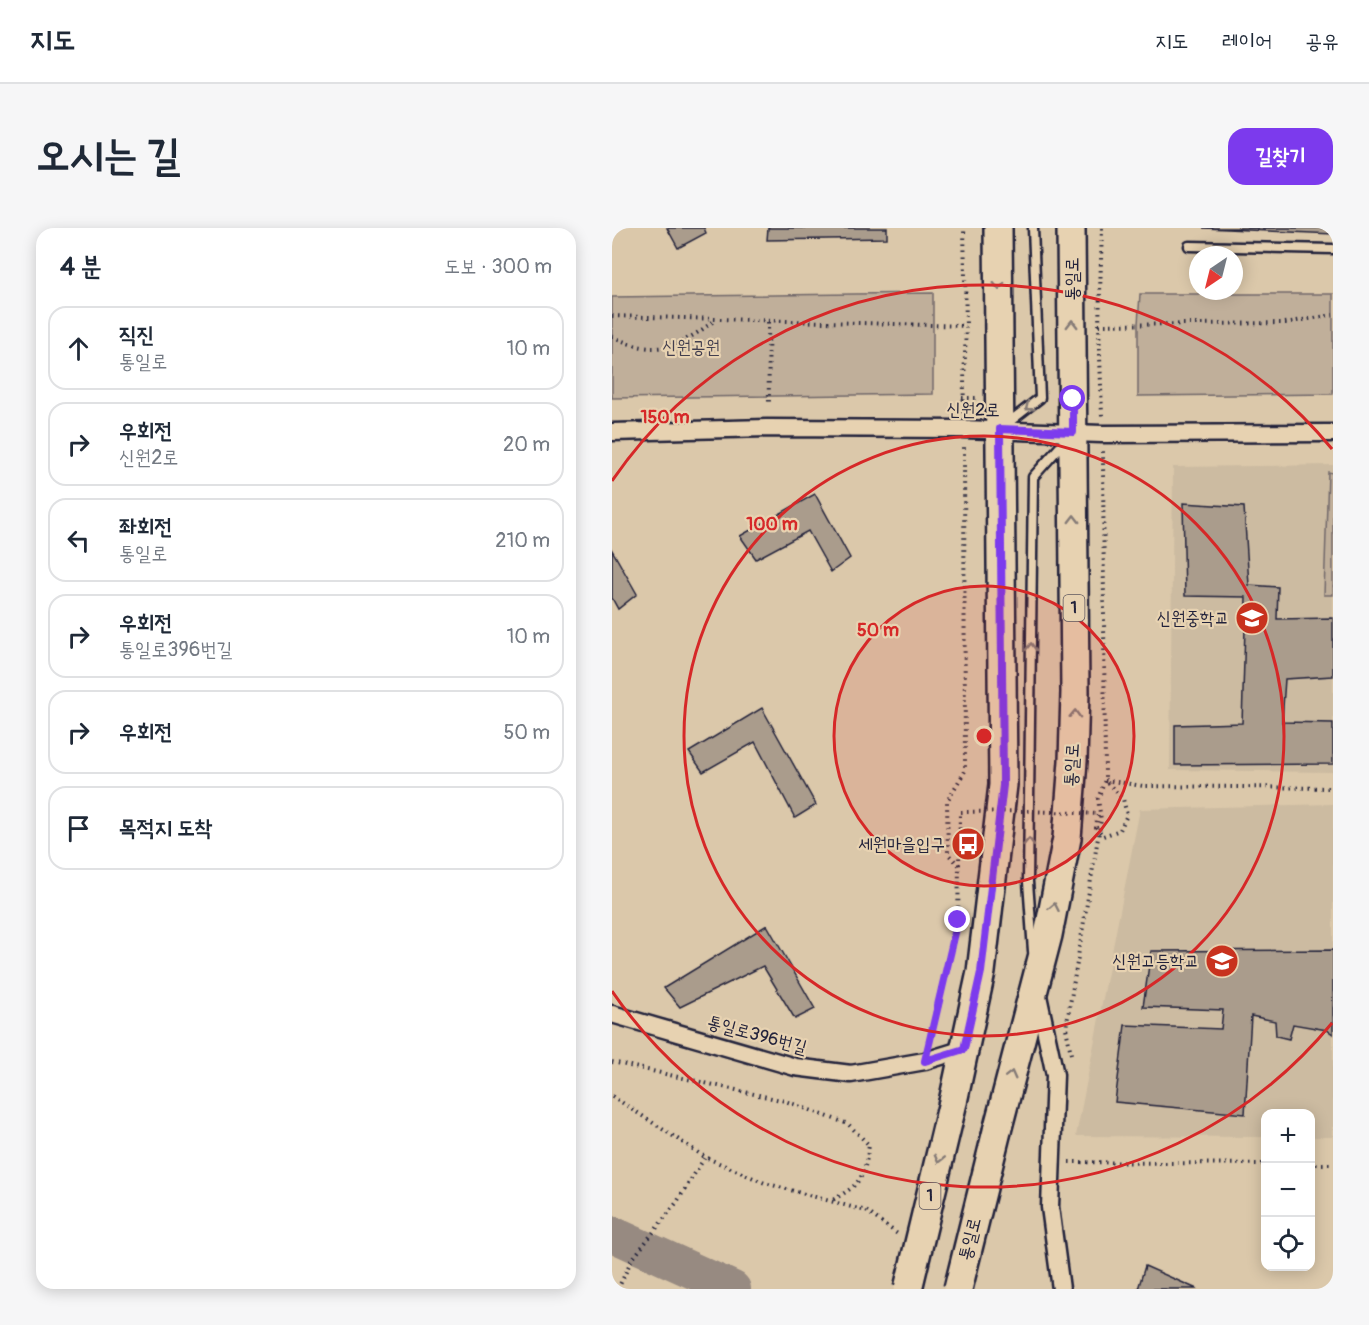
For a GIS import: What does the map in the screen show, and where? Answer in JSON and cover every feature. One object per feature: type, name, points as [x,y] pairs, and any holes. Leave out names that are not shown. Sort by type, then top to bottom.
[{"type":"main road","name":"1","points":[[908,1289],[953,1102],[981,972],[1003,785],[998,228]]},
{"type":"main road","name":"통일로","points":[[958,1289],[1048,935],[1067,838],[1073,761],[1075,680],[1071,228]]},
{"type":"street","name":"신원2로","points":[[612,432],[767,428],[1333,433]]},
{"type":"street","points":[[1035,985],[1055,1075],[1050,1207],[1061,1289]]},
{"type":"street","name":"통일로396번길","points":[[612,1014],[795,1067],[850,1074],[925,1061],[964,1049]]},
{"type":"lane","points":[[1000,429],[1040,398],[1033,228]]},
{"type":"lane","points":[[1243,247],[1333,249]]},
{"type":"lane","points":[[1035,985],[1028,882],[1033,477],[1073,432]]},
{"type":"path","points":[[962,398],[966,326],[964,228]]},
{"type":"path","points":[[1101,401],[1099,325],[1102,228]]},
{"type":"path","points":[[1099,325],[1285,323],[1333,315]]},
{"type":"path","points":[[612,316],[966,326]]},
{"type":"path","points":[[612,336],[627,343],[648,348],[670,347],[694,336],[716,320]]},
{"type":"path","points":[[768,321],[769,406]]},
{"type":"path","points":[[1072,1057],[1066,1028],[1101,820],[1098,799],[1105,780],[1104,473]]},
{"type":"path","points":[[959,865],[948,854],[947,801],[965,771],[965,475]]},
{"type":"path","points":[[1105,780],[1143,786],[1333,788]]},
{"type":"path","points":[[925,1061],[958,920],[960,812],[1029,811],[1098,814],[1096,827],[1103,836],[1120,830],[1127,815],[1123,799],[1105,780]]},
{"type":"path","points":[[612,1062],[785,1101],[848,1124],[868,1145],[866,1169],[854,1188],[830,1201]]},
{"type":"path","points":[[612,1096],[705,1157],[765,1183],[866,1211],[901,1237]]},
{"type":"path","points":[[1067,1151],[1066,1162],[1261,1164]]},
{"type":"path","points":[[618,1289],[631,1261],[677,1202],[705,1157]]},
{"type":"path","points":[[1315,1164],[1333,1164]]},
{"type":"shaded area","name":"신원중학교","points":[[1333,465],[1333,772],[1170,770],[1173,467]]},
{"type":"shaded area","name":"신원고등학교","points":[[1333,804],[1333,1137],[1315,1137],[1315,1109],[1261,1109],[1261,1137],[1076,1136],[1140,809]]},
{"type":"green space","name":"신원공원","points":[[933,293],[933,394],[612,398],[612,297]]},
{"type":"green space","points":[[1140,294],[1189,294],[1189,300],[1243,300],[1243,294],[1333,294],[1333,394],[1138,396]]},
{"type":"green space","points":[[1328,472],[1333,473],[1333,595],[1324,595]]},
{"type":"building","points":[[667,228],[704,228],[706,233],[678,248]]},
{"type":"building","points":[[768,228],[887,228],[887,238],[767,240]]},
{"type":"building","points":[[1203,228],[1333,228],[1333,234],[1227,229]]},
{"type":"building","points":[[815,494],[850,558],[831,572],[808,531],[756,559],[740,536]]},
{"type":"building","points":[[1183,503],[1244,507],[1249,585],[1278,587],[1277,619],[1333,618],[1333,676],[1285,679],[1282,722],[1333,723],[1333,764],[1175,765],[1175,725],[1242,723],[1246,597],[1185,596]]},
{"type":"building","points":[[612,550],[637,594],[618,609],[612,598]]},
{"type":"building","points":[[762,708],[816,805],[795,818],[755,742],[703,772],[689,752]]},
{"type":"building","points":[[767,925],[815,1009],[795,1019],[763,966],[680,1007],[664,988]]},
{"type":"building","points":[[1333,950],[1333,1034],[1327,1030],[1293,1024],[1289,1039],[1276,1036],[1275,1021],[1251,1016],[1245,1114],[1115,1102],[1125,1025],[1221,1029],[1223,1010],[1143,1007],[1151,951]]},
{"type":"building","points":[[1145,1266],[1197,1289],[1138,1289]]},
{"type":"waterway","points":[[612,1234],[733,1289]]},
{"type":"place","name":"신원중학교","points":[[1252,618]]},
{"type":"place","name":"세원마을입구","points":[[968,844]]},
{"type":"place","name":"신원고등학교","points":[[1222,961]]},
{"type":"route","points":[[958,920],[925,1061],[964,1049],[981,972],[1003,785],[1000,429],[1073,432],[1073,399]]}]
